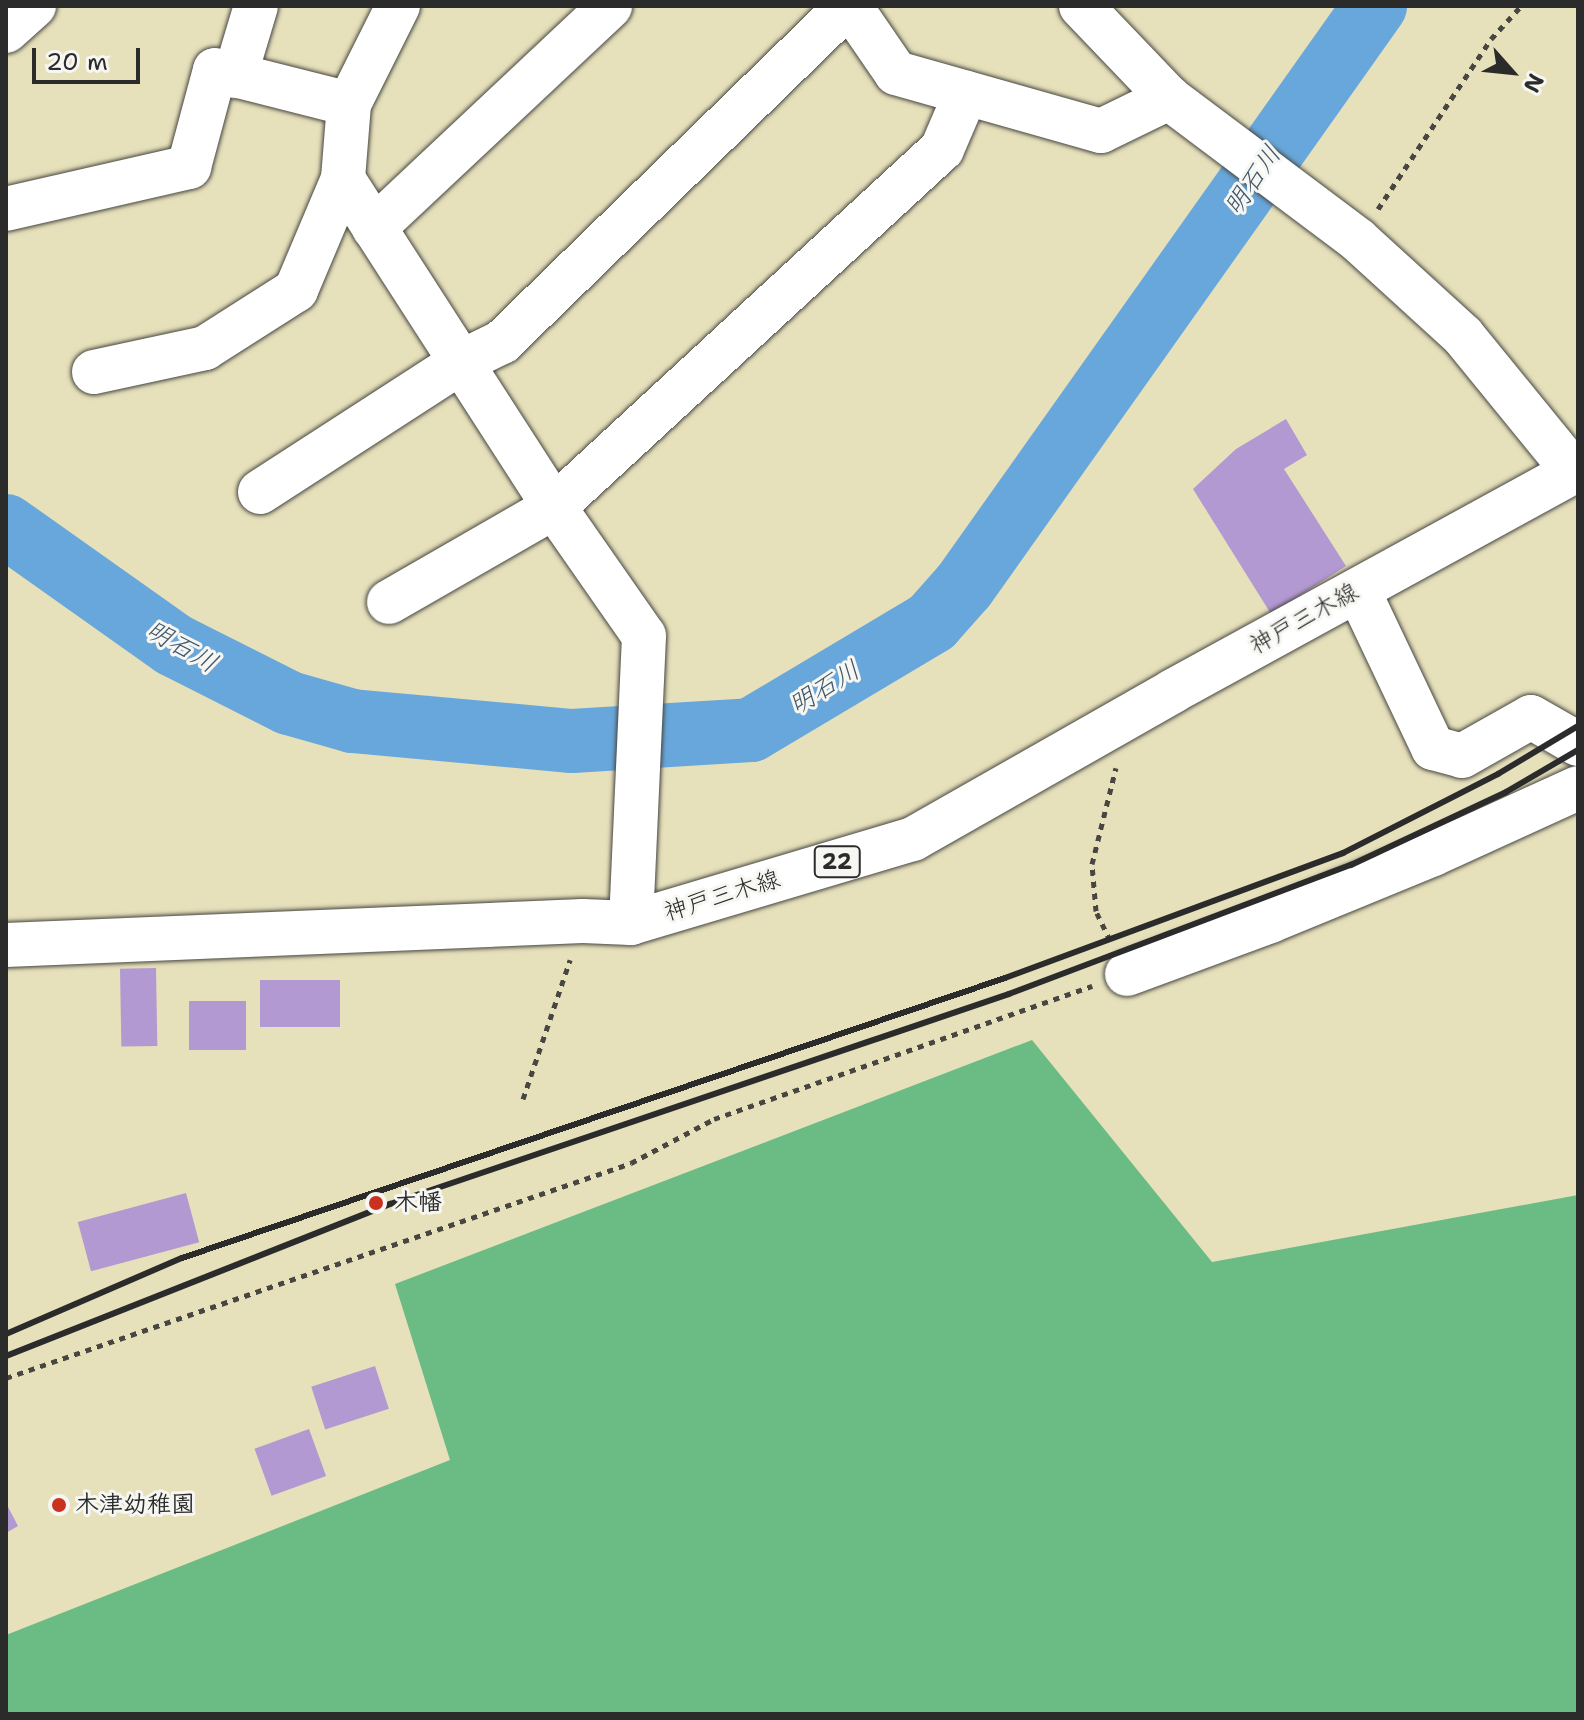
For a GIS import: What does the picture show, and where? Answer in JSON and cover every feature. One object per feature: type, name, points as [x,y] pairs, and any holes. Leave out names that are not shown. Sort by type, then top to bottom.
[{"type":"street","points":[[6,31],[34,6]]},
{"type":"street","points":[[235,76],[256,6]]},
{"type":"street","points":[[94,372],[205,348],[296,290],[343,179],[349,104],[398,6]]},
{"type":"street","points":[[374,228],[610,6]]},
{"type":"street","points":[[260,492],[461,362],[502,342],[849,6],[896,73],[1101,131],[1169,98]]},
{"type":"street","points":[[1081,6],[1169,98],[1358,240],[1463,336],[1576,470]]},
{"type":"street","points":[[6,209],[189,167],[215,70],[349,104]]},
{"type":"street","points":[[389,602],[554,507],[942,149],[966,93]]},
{"type":"street","points":[[343,179],[554,507],[644,636],[631,923]]},
{"type":"street","name":"神戸三木線","points":[[6,945],[583,921],[631,923],[913,839],[1101,735],[1173,691],[1576,470]]},
{"type":"street","points":[[1358,590],[1433,748],[1462,756],[1531,717],[1578,744]]},
{"type":"street","points":[[1127,974],[1270,921],[1433,854],[1578,788]]},
{"type":"path","points":[[1358,240],[1491,39],[1521,6]]},
{"type":"path","points":[[6,1378],[631,1163],[714,1119],[1127,974],[1096,911],[1092,864],[1116,768],[1101,735]]},
{"type":"path","points":[[523,1099],[583,921]]},
{"type":"green space","points":[[1032,1040],[1212,1262],[1578,1195],[1578,1714],[6,1714],[6,1635],[450,1460],[395,1284]]},
{"type":"building","points":[[1286,419],[1307,455],[1284,469],[1346,566],[1271,614],[1193,489],[1236,449]]},
{"type":"building","points":[[156,968],[157,1046],[121,1047],[120,969]]},
{"type":"building","points":[[260,980],[340,980],[340,1027],[260,1027]]},
{"type":"building","points":[[189,1001],[246,1001],[246,1050],[189,1050]]},
{"type":"building","points":[[186,1193],[199,1242],[91,1271],[78,1222]]},
{"type":"building","points":[[375,1366],[389,1409],[325,1430],[311,1387]]},
{"type":"building","points":[[309,1429],[326,1476],[272,1496],[254,1449]]},
{"type":"building","points":[[6,1503],[18,1526],[6,1533]]},
{"type":"waterway","name":"明石川","points":[[6,526],[174,645],[289,703],[352,721],[572,741],[751,730],[932,622],[964,586],[1375,6]]},
{"type":"railway","points":[[6,1334],[182,1258],[1005,978],[1343,853],[1498,774],[1578,726]]},
{"type":"railway","points":[[6,1356],[390,1204],[1009,994],[1351,865],[1506,792],[1578,750]]},
{"type":"place","name":"木幡","points":[[376,1203]]},
{"type":"place","name":"木津幼稚園","points":[[59,1505]]}]
